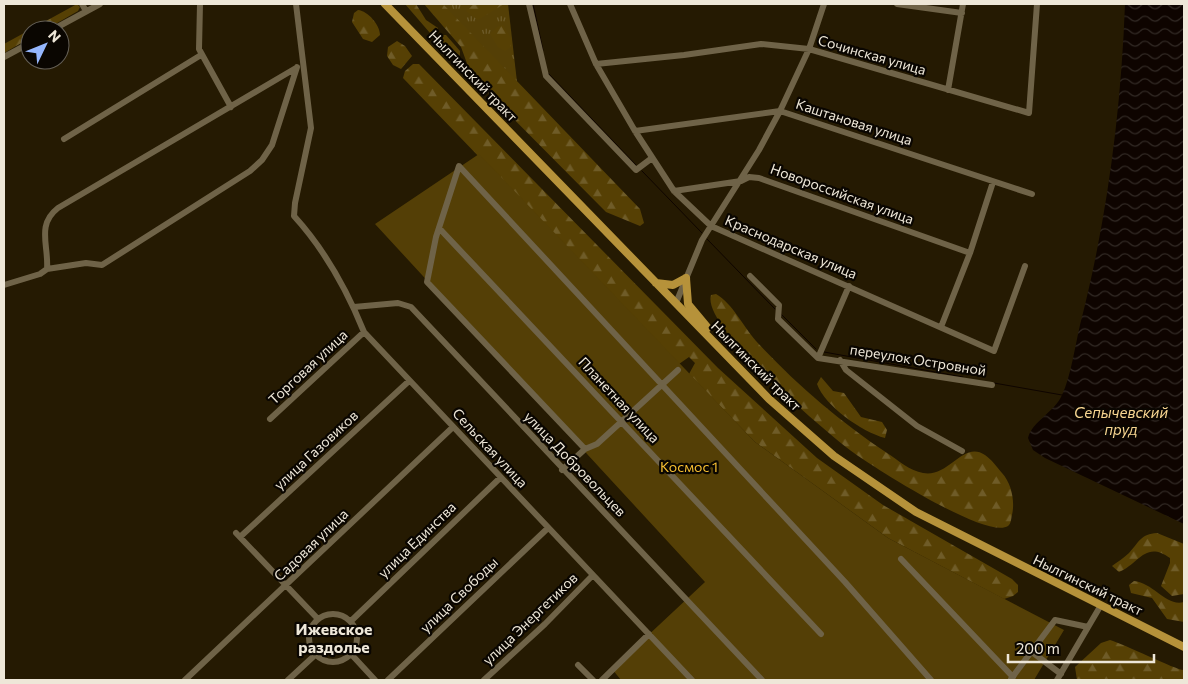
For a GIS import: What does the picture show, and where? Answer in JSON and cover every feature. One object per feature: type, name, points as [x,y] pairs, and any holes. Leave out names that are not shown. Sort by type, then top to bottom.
[{"type":"main road","name":"Нылгинский тракт","points":[[386,4],[760,390],[834,456],[916,512],[1184,647]]},
{"type":"main road","points":[[656,282],[673,285],[686,278],[686,298],[690,309],[753,376],[760,390]]},
{"type":"street","points":[[82,4],[86,11]]},
{"type":"street","points":[[70,20],[100,4]]},
{"type":"street","points":[[200,4],[198,39],[202,55],[231,108]]},
{"type":"street","points":[[5,283],[40,274],[47,269],[86,263],[102,265],[250,171],[272,145],[296,68],[302,60],[296,4]]},
{"type":"street","points":[[529,4],[543,70],[546,76],[636,170],[652,158]]},
{"type":"street","name":"Краснодарская улица","points":[[570,4],[596,64],[634,132],[674,191],[711,226],[994,351],[1025,266]]},
{"type":"street","points":[[676,303],[702,240],[741,180],[780,111],[809,49],[824,4]]},
{"type":"street","points":[[897,4],[962,13]]},
{"type":"street","points":[[948,90],[963,4]]},
{"type":"street","name":"Сочинская улица","points":[[596,64],[684,55],[761,44],[809,49],[1029,114],[1037,4]]},
{"type":"street","points":[[4,57],[20,48]]},
{"type":"street","points":[[64,139],[202,55]]},
{"type":"street","name":"Сельская улица","points":[[302,60],[311,128],[294,203],[294,216],[305,228],[343,283],[364,332],[692,680]]},
{"type":"street","points":[[47,269],[48,255],[44,238],[44,225],[50,214],[296,68]]},
{"type":"street","name":"Каштановая улица","points":[[634,132],[780,111],[1032,194]]},
{"type":"street","points":[[585,449],[427,282],[439,228],[459,166],[845,582],[931,680]]},
{"type":"street","name":"Новороссийская улица","points":[[674,191],[749,177],[772,181],[970,253]]},
{"type":"street","points":[[941,327],[970,253],[993,182]]},
{"type":"street","name":"Планетная улица","points":[[439,228],[821,634]]},
{"type":"street","points":[[750,276],[779,305],[778,320],[818,358],[849,286]]},
{"type":"street","name":"улица Добровольцев","points":[[354,307],[398,303],[411,307],[562,470],[762,680]]},
{"type":"street","name":"Торговая улица","points":[[270,419],[364,332]]},
{"type":"street","name":"переулок Островной","points":[[818,358],[992,384]]},
{"type":"street","points":[[840,360],[846,370],[917,426],[962,451]]},
{"type":"street","points":[[562,470],[585,449],[597,444],[678,370]]},
{"type":"street","name":"улица Газовиков","points":[[286,586],[238,535],[409,380]]},
{"type":"street","name":"Садовая улица","points":[[185,680],[453,427]]},
{"type":"street","name":"улица Единства","points":[[351,621],[500,478]]},
{"type":"street","name":"улица Свободы","points":[[388,680],[548,528]]},
{"type":"street","points":[[901,559],[1012,679],[1056,620],[1088,627]]},
{"type":"street","name":"улица Энергетиков","points":[[484,680],[545,624],[592,576]]},
{"type":"street","points":[[286,586],[318,619]]},
{"type":"street","points":[[1032,652],[1058,678],[1101,605]]},
{"type":"street","points":[[338,614],[351,621],[357,634],[357,642],[351,654],[337,662],[329,662],[315,655],[309,640],[312,625],[318,619],[324,615],[338,614]]},
{"type":"street","points":[[602,680],[649,634]]},
{"type":"street","points":[[351,654],[375,680]]},
{"type":"street","points":[[288,680],[315,655]]},
{"type":"street","points":[[578,665],[593,680]]},
{"type":"green space","points":[[77,4],[80,7],[78,11],[62,20],[48,20]]},
{"type":"green space","points":[[405,4],[416,4],[426,20],[438,28],[436,34],[430,33]]},
{"type":"green space","points":[[424,4],[443,4],[640,209],[644,223],[640,226],[606,212],[477,82],[469,69],[461,47]]},
{"type":"green space","points":[[442,4],[508,4],[517,82]]},
{"type":"green space","points":[[474,4],[504,4],[478,20],[466,11]]},
{"type":"green space","points":[[358,10],[366,13],[378,27],[380,35],[372,42],[363,39],[352,22],[354,13]]},
{"type":"green space","points":[[503,25],[511,39],[511,47],[505,51],[498,47],[490,34],[497,27]]},
{"type":"green space","points":[[20,35],[20,44],[4,53],[4,44]]},
{"type":"green space","points":[[442,35],[446,35],[460,51],[458,59],[452,56],[438,42],[437,39]]},
{"type":"green space","points":[[397,41],[405,46],[412,56],[401,69],[393,65],[387,56],[388,47]]},
{"type":"green space","points":[[413,64],[419,64],[718,368],[817,458],[883,505],[1012,579],[1018,585],[1018,592],[1004,599],[888,538],[755,442],[689,374],[695,363],[689,357],[679,364],[403,78],[405,71]]},
{"type":"green space","name":"Космос 1","points":[[479,154],[755,442],[888,538],[1064,630],[1034,680],[621,680],[612,669],[705,582],[375,224]]},
{"type":"green space","points":[[716,294],[728,303],[756,341],[786,372],[835,415],[909,468],[918,472],[932,473],[941,470],[970,452],[985,455],[1005,477],[1012,493],[1013,510],[1009,525],[996,527],[978,523],[956,513],[884,473],[840,442],[794,403],[745,354],[725,330],[713,310],[711,295]]},
{"type":"green space","points":[[821,377],[833,391],[844,393],[861,417],[882,422],[887,430],[885,438],[855,424],[836,409],[821,392],[817,384]]},
{"type":"green space","points":[[1157,533],[1184,544],[1184,594],[1172,596],[1161,586],[1170,563],[1170,558],[1161,553],[1148,552],[1119,572],[1112,566],[1127,555],[1144,537]]},
{"type":"green space","points":[[1134,581],[1148,586],[1171,601],[1184,602],[1184,622],[1167,619],[1152,598],[1131,593],[1129,585]]},
{"type":"green space","points":[[1110,640],[1184,670],[1184,680],[1077,680],[1075,667],[1101,643]]},
{"type":"water","name":"Сепычевский пруд","points":[[1125,4],[1184,4],[1184,524],[1045,458],[1033,450],[1028,438],[1030,432],[1054,407],[1062,395],[1070,370],[1090,285],[1111,166],[1120,85]]},
{"type":"waterway","points":[[533,4],[543,50]]},
{"type":"waterway","points":[[548,73],[636,165]]},
{"type":"waterway","points":[[642,171],[702,233]]},
{"type":"waterway","points":[[707,239],[775,309]]},
{"type":"waterway","points":[[782,315],[816,349]]},
{"type":"waterway","points":[[824,352],[963,377]]},
{"type":"waterway","points":[[994,383],[1062,395]]},
{"type":"district","name":"Ижевское раздолье","points":[[334,638]]}]
